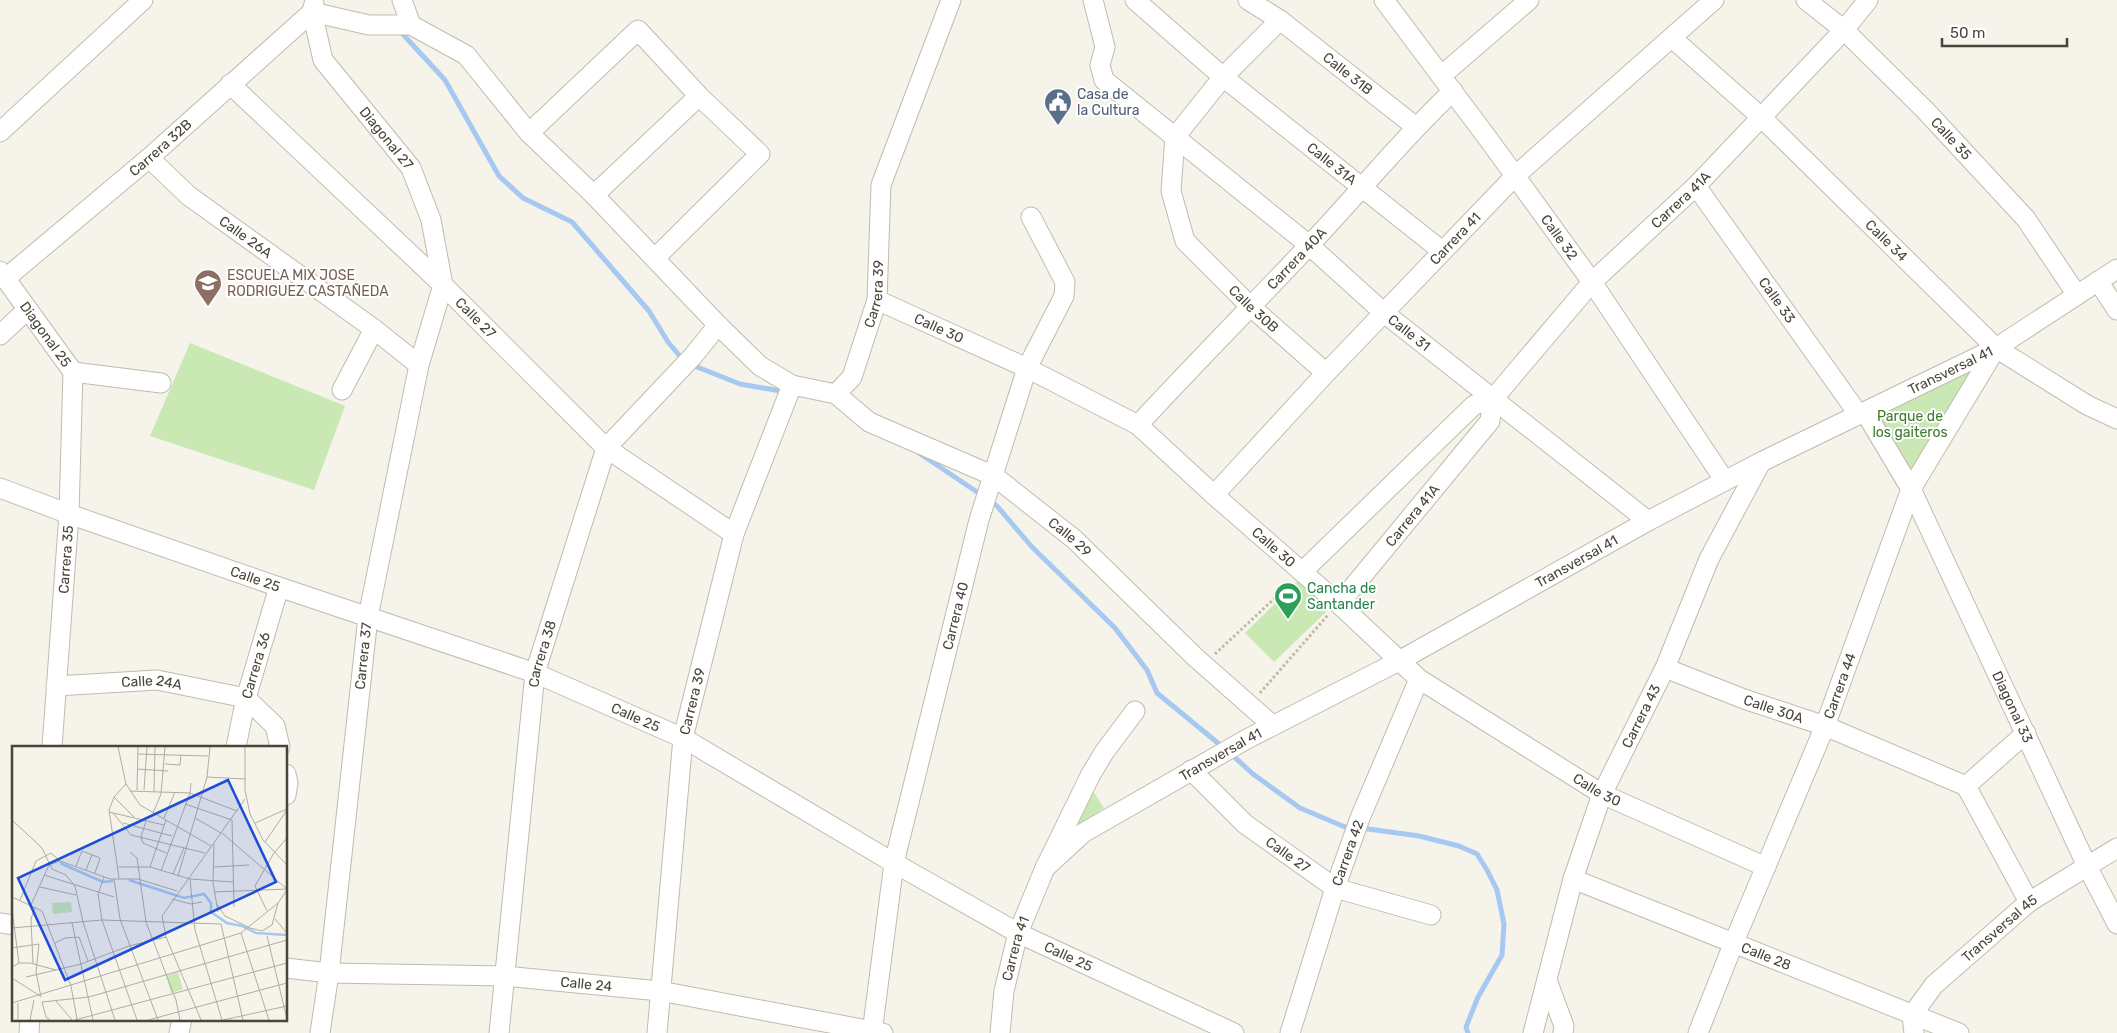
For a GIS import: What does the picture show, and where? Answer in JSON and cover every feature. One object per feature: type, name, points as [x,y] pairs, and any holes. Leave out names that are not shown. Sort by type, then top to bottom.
[{"type":"street","points":[[0,132],[143,0]]},
{"type":"street","points":[[402,0],[407,25]]},
{"type":"street","name":"Carrera 39","points":[[836,394],[852,378],[877,300],[881,185],[951,0]]},
{"type":"street","name":"Calle 31","points":[[1093,0],[1105,47],[1100,65],[1104,80],[1309,246],[1383,312],[1648,522]]},
{"type":"street","name":"Calle 31A","points":[[1135,0],[1223,77],[1442,251]]},
{"type":"street","name":"Calle 31B","points":[[1248,0],[1280,20],[1416,126]]},
{"type":"street","name":"Calle 32","points":[[1384,0],[1453,91],[1592,282],[1725,481]]},
{"type":"street","points":[[1441,76],[1529,0]]},
{"type":"street","name":"Carrera 41","points":[[1214,495],[1383,312],[1515,176],[1714,0]]},
{"type":"street","name":"Calle 35","points":[[1806,0],[1844,30],[1925,110],[2026,219],[2077,295]]},
{"type":"street","name":"Carrera 41A","points":[[1302,572],[1474,405],[1493,399],[1592,282],[1696,186],[1844,30],[1868,0]]},
{"type":"street","points":[[314,6],[368,25],[407,25],[466,55],[529,133],[594,195],[718,325],[760,366],[792,385],[836,394]]},
{"type":"street","name":"Carrera 32B","points":[[3,275],[149,158],[314,6]]},
{"type":"street","name":"Diagonal 27","points":[[314,6],[323,60],[411,168],[430,220],[443,285]]},
{"type":"street","points":[[1174,137],[1223,77],[1280,20]]},
{"type":"street","points":[[529,133],[638,30],[699,96],[760,154],[655,258]]},
{"type":"street","name":"Calle 34","points":[[1672,38],[1761,117],[1996,348],[2088,404],[2117,419]]},
{"type":"street","name":"Calle 27","points":[[230,84],[443,285],[606,448],[734,534]]},
{"type":"street","name":"Carrera 40A","points":[[1138,425],[1362,189],[1416,126],[1453,91]]},
{"type":"street","points":[[594,195],[699,96]]},
{"type":"street","name":"Calle 30B","points":[[1174,137],[1171,191],[1185,241],[1250,306],[1326,373]]},
{"type":"street","name":"Calle 26A","points":[[149,158],[189,196],[374,329],[419,365]]},
{"type":"street","name":"Calle 33","points":[[1696,186],[1862,413],[1911,489]]},
{"type":"street","name":"Carrera 40","points":[[876,1032],[894,863],[979,520],[1027,368],[1064,296],[1065,282],[1031,217]]},
{"type":"street","name":"Transversal 41","points":[[1045,868],[1060,852],[1084,833],[1272,725],[1399,661],[1648,522],[1761,462],[1996,348],[2117,269]]},
{"type":"street","name":"Diagonal 25","points":[[3,275],[73,372]]},
{"type":"street","points":[[2098,281],[2117,310]]},
{"type":"street","name":"Carrera 37","points":[[320,1033],[329,973],[368,617],[419,365],[443,285]]},
{"type":"street","name":"Calle 30","points":[[877,300],[1027,368],[1138,425],[1214,495],[1339,604],[1419,679],[1602,794],[1766,867]]},
{"type":"street","points":[[0,335],[27,310]]},
{"type":"street","name":"Carrera 38","points":[[499,1033],[535,673],[606,448],[693,356],[718,325]]},
{"type":"street","points":[[342,390],[374,329]]},
{"type":"street","name":"Carrera 44","points":[[1698,1033],[1734,942],[1825,726],[1911,489],[1996,348]]},
{"type":"street","points":[[73,372],[161,383]]},
{"type":"street","name":"Carrera 35","points":[[52,746],[69,514],[73,372]]},
{"type":"street","name":"Carrera 39","points":[[657,1033],[683,738],[734,534],[792,385]]},
{"type":"street","name":"Calle 29","points":[[836,394],[869,422],[993,479],[1074,539],[1203,664],[1272,725]]},
{"type":"street","name":"Carrera 41A","points":[[1339,604],[1490,421],[1493,399]]},
{"type":"street","name":"Carrera 43","points":[[1533,1033],[1573,879],[1602,794],[1665,668],[1710,559],[1761,462]]},
{"type":"street","name":"Calle 25","points":[[0,488],[279,587],[535,673],[683,738],[894,863],[1018,933],[1234,1033]]},
{"type":"street","name":"Diagonal 33","points":[[1911,489],[2087,866],[2117,924]]},
{"type":"street","name":"Carrera 36","points":[[236,746],[246,698],[279,587]]},
{"type":"street","name":"Calle 30A","points":[[1665,668],[1744,699],[1825,726],[1966,786]]},
{"type":"street","name":"Carrera 42","points":[[1290,1033],[1335,888],[1360,818],[1419,679]]},
{"type":"street","name":"Calle 24A","points":[[56,686],[157,680],[246,698]]},
{"type":"street","points":[[246,698],[275,726],[280,746]]},
{"type":"street","points":[[1045,868],[1091,774],[1105,751],[1135,711]]},
{"type":"street","points":[[2026,733],[1966,786],[2029,902]]},
{"type":"street","name":"Calle 27","points":[[1192,770],[1245,824],[1335,888],[1431,915]]},
{"type":"street","name":"Transversal 45","points":[[1913,1024],[1934,985],[2029,902],[2117,848]]},
{"type":"street","name":"Carrera 41","points":[[1000,1033],[1004,991],[1018,933],[1045,868]]},
{"type":"street","name":"Calle 28","points":[[1573,879],[1734,942],[1913,1024],[1959,1033]]},
{"type":"street","name":"Calle 24","points":[[288,968],[329,973],[504,976],[660,991],[876,1032]]},
{"type":"street","points":[[1547,980],[1564,1026],[1563,1033]]},
{"type":"street","points":[[29,1033],[30,1020]]},
{"type":"street","points":[[179,1033],[182,1020]]},
{"type":"path","points":[[1203,664],[1302,572]]},
{"type":"path","points":[[1249,705],[1339,604]]},
{"type":"green space","points":[[190,343],[345,406],[314,490],[150,436]]},
{"type":"green space","name":"Parque de los gaiteros","points":[[1976,364],[1909,473],[1875,412]]},
{"type":"green space","name":"Cancha de Santander","points":[[1301,578],[1330,608],[1274,662],[1245,633]]},
{"type":"green space","points":[[1091,788],[1104,808],[1069,832]]},
{"type":"waterway","points":[[399,30],[445,80],[499,176],[523,198],[572,222],[649,311],[668,342],[684,361]]},
{"type":"waterway","points":[[692,365],[740,384],[786,392]]},
{"type":"waterway","points":[[919,453],[983,496]]},
{"type":"waterway","points":[[990,501],[997,506],[1032,547],[1115,628],[1147,670],[1157,693],[1224,748]]},
{"type":"waterway","points":[[1231,754],[1253,774],[1300,808],[1345,827],[1352,827]]},
{"type":"waterway","points":[[1361,828],[1419,836],[1459,846],[1477,854],[1487,870],[1497,890],[1504,924],[1502,955],[1478,997],[1466,1027],[1468,1033]]},
{"type":"place","name":"Casa de la Cultura","points":[[1058,126]]},
{"type":"place","name":"ESCUELA MIX JOSE RODRIGUEZ CASTAÑEDA","points":[[208,307]]},
{"type":"place","name":"Cancha de Santander","points":[[1288,620]]}]
